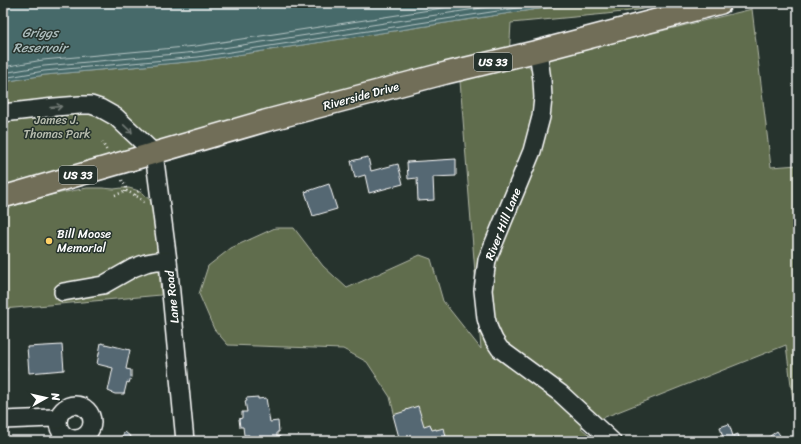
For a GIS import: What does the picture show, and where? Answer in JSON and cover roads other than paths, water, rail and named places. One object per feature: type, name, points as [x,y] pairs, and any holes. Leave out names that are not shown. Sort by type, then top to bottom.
[{"type":"main road","name":"Riverside Drive","points":[[3,197],[265,121],[721,3]]},
{"type":"street","name":"River Hill Lane","points":[[538,51],[542,80],[541,117],[532,151],[487,260],[483,290],[486,318],[489,329],[500,349],[560,393],[612,441]]},
{"type":"street","points":[[3,113],[55,107],[91,105],[116,117],[154,153]]},
{"type":"street","name":"Lane Road","points":[[154,153],[168,260],[185,441]]},
{"type":"street","points":[[63,292],[103,285],[146,263],[168,260]]},
{"type":"street","points":[[3,420],[52,418],[58,420]]},
{"type":"water","name":"Griggs Reservoir","points":[[3,3],[579,3],[198,61],[45,75],[3,82]]},
{"type":"place","name":"Bill Moose Memorial","points":[[49,241]]},
{"type":"park label","name":"James J. Thomas Park","points":[[57,127]]}]
